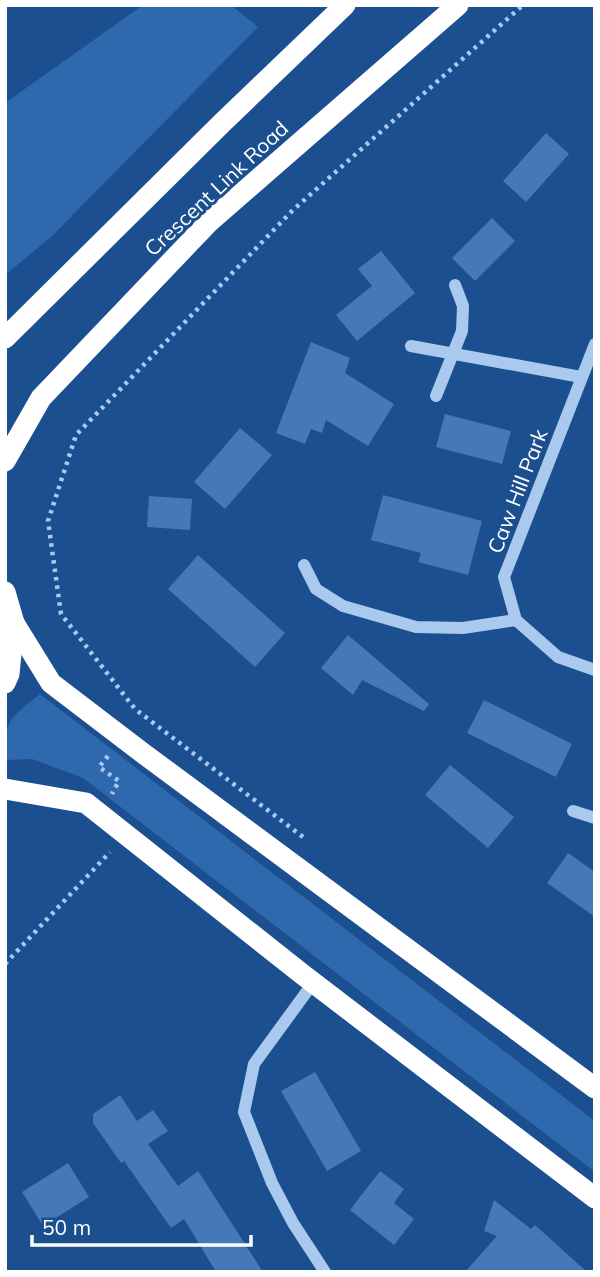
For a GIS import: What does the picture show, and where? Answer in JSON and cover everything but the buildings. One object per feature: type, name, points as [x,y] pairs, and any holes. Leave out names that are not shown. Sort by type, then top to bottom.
[{"type":"highway","name":"Crescent Link Road","points":[[5,338],[345,5]]},
{"type":"highway","name":"Crescent Link Road","points":[[5,461],[41,398],[209,222],[458,5]]},
{"type":"highway","points":[[5,592],[14,623],[51,683],[595,1088]]},
{"type":"highway","points":[[5,683],[9,674],[14,623]]},
{"type":"highway","points":[[5,789],[86,803],[313,983],[595,1198]]},
{"type":"street","points":[[436,396],[462,331],[463,306],[455,285]]},
{"type":"street","name":"Caw Hill Park","points":[[516,620],[504,577],[595,344]]},
{"type":"street","points":[[411,346],[581,377]]},
{"type":"street","points":[[304,565],[316,589],[343,606],[416,627],[463,628],[516,620],[558,657],[595,670]]},
{"type":"street","points":[[573,811],[595,818]]},
{"type":"street","points":[[313,983],[254,1064],[244,1112],[272,1183],[293,1223],[325,1272]]},
{"type":"path","points":[[308,841],[135,709],[61,614],[48,521],[76,435],[293,210],[523,5]]},
{"type":"path","points":[[100,814],[119,781],[99,767],[142,715]]},
{"type":"path","points":[[5,964],[115,846]]},
{"type":"shaded area","points":[[143,5],[231,5],[258,27],[51,237],[5,275],[5,103]]},
{"type":"shaded area","points":[[40,694],[595,1121],[595,1172],[83,778],[32,759],[5,760],[6,736],[11,721]]}]
